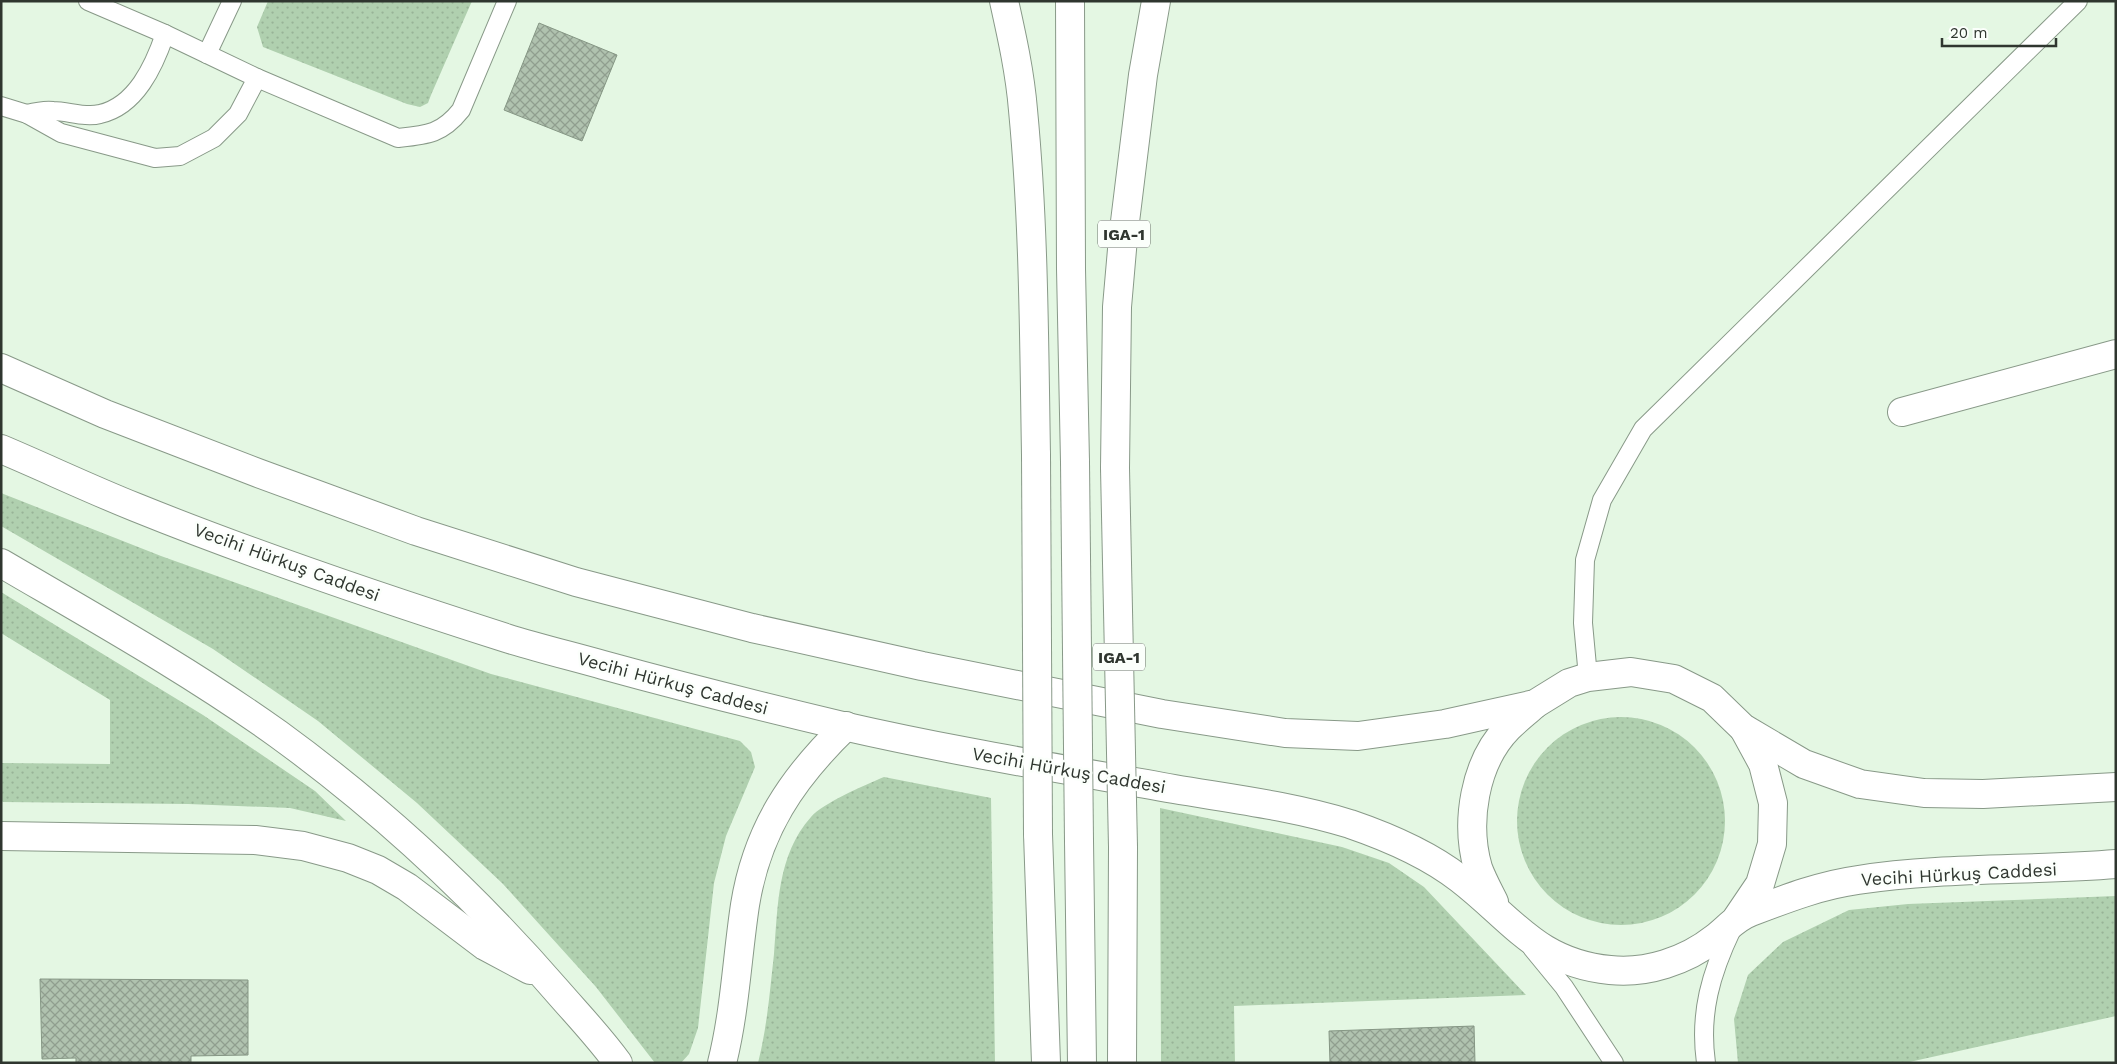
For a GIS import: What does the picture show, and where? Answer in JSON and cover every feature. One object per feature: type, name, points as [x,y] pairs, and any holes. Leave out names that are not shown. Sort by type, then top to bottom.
[{"type":"main road","points":[[1004,1],[1023,108],[1031,234],[1036,455],[1038,834],[1046,1063]]},
{"type":"main road","points":[[1070,1],[1071,269],[1082,1063]]},
{"type":"main road","name":"IGA-1","points":[[1122,1063],[1123,847],[1115,468],[1117,307],[1123,238],[1143,75],[1156,1]]},
{"type":"main road","points":[[1902,412],[2116,354]]},
{"type":"main road","points":[[1,368],[105,414],[416,531],[576,582],[752,628],[903,662],[1162,714],[1285,733],[1358,736],[1445,724],[1535,704]]},
{"type":"main road","name":"Vecihi Hürkuş Caddesi","points":[[1,449],[164,518],[296,567],[510,640],[682,686],[846,726],[960,750],[1241,801],[1293,808],[1353,826],[1409,847],[1459,877],[1518,930],[1546,951],[1578,964],[1613,971],[1648,969],[1682,959],[1712,941],[1737,918],[1788,898],[1853,880],[1912,874],[2116,864]]},
{"type":"main road","points":[[1,563],[214,690],[278,734],[378,812],[487,913],[547,979],[613,1058]]},
{"type":"main road","points":[[1518,930],[1494,902],[1478,868],[1472,832],[1474,794],[1486,760],[1507,729],[1535,704],[1569,683],[1588,677],[1631,672],[1674,679],[1712,698],[1743,728],[1804,764],[1860,784],[1924,793],[1983,794],[2116,788]]},
{"type":"main road","points":[[722,1063],[735,997],[745,904],[756,858],[781,801],[818,752],[846,726]]},
{"type":"main road","points":[[1737,918],[1760,884],[1772,844],[1774,803],[1764,764],[1743,728]]},
{"type":"main road","points":[[1,836],[255,840],[303,846],[339,855],[378,870],[406,887],[485,946],[547,979]]},
{"type":"lane","points":[[88,1],[165,34],[257,78],[398,138],[423,136],[450,125],[461,110],[508,1]]},
{"type":"lane","points":[[207,54],[232,1]]},
{"type":"lane","points":[[1588,677],[1583,623],[1585,560],[1602,500],[1643,429],[2078,1]]},
{"type":"lane","points":[[26,114],[52,110],[98,115],[116,108],[135,92],[151,69],[156,61],[165,34]]},
{"type":"lane","points":[[1,106],[26,114],[61,133],[155,158],[180,156],[214,138],[238,114],[257,78]]},
{"type":"lane","points":[[1706,1063],[1702,1039],[1706,995],[1722,950],[1737,918]]},
{"type":"lane","points":[[1518,930],[1564,986],[1614,1063]]},
{"type":"green space","points":[[268,1],[472,1],[428,103],[420,107],[407,104],[263,47],[257,27]]},
{"type":"green space","points":[[1,493],[161,556],[491,674],[740,741],[751,752],[755,767],[726,836],[714,883],[698,1028],[689,1054],[681,1063],[655,1063],[596,987],[503,884],[417,803],[318,721],[213,649],[1,526]]},
{"type":"green space","points":[[1,592],[203,715],[315,791],[346,821],[290,808],[188,804],[3,802],[1,800],[1,763],[110,764],[110,700],[1,633]]},
{"type":"green space","points":[[1611,717],[1631,717],[1651,721],[1670,729],[1695,747],[1708,763],[1717,781],[1725,811],[1721,851],[1717,861],[1708,879],[1695,895],[1679,908],[1651,921],[1631,925],[1611,925],[1591,921],[1572,913],[1555,902],[1540,887],[1529,870],[1521,851],[1517,831],[1517,811],[1521,791],[1529,772],[1540,755],[1555,740],[1572,729],[1591,721]]},
{"type":"green space","points":[[884,777],[991,798],[995,1063],[758,1063],[768,1009],[778,900],[785,864],[791,848],[800,832],[817,812],[845,795]]},
{"type":"green space","points":[[1160,808],[1342,847],[1389,863],[1424,887],[1526,995],[1234,1006],[1235,1063],[1161,1063]]},
{"type":"green space","points":[[2116,896],[2116,1016],[1905,1063],[1738,1063],[1734,1019],[1748,975],[1783,942],[1849,910],[1908,904]]},
{"type":"building","points":[[539,23],[617,55],[582,141],[504,110]]},
{"type":"building","points":[[40,979],[248,980],[248,1055],[191,1056],[191,1063],[76,1063],[76,1058],[42,1059]]},
{"type":"building","points":[[1474,1026],[1475,1063],[1330,1063],[1329,1031]]}]
